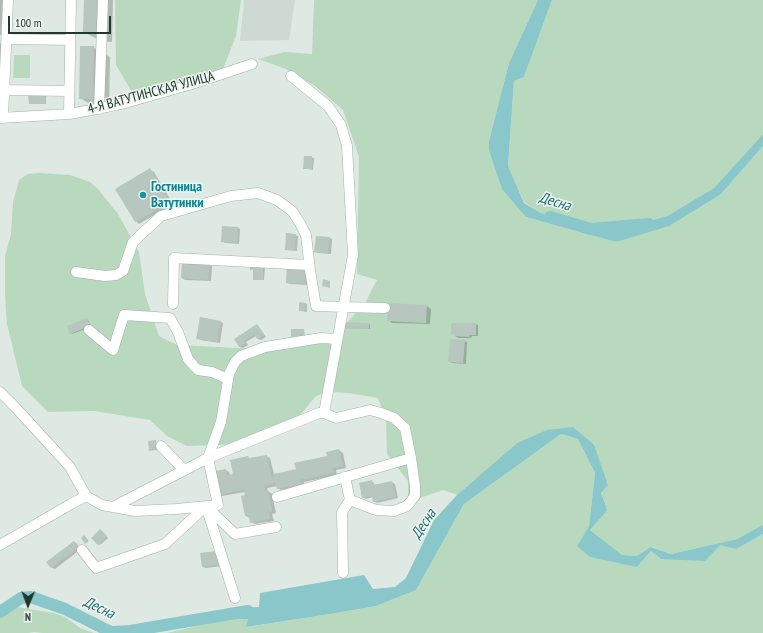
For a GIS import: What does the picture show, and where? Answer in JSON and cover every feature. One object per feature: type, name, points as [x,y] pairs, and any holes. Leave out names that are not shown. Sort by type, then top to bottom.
[{"type":"street","points":[[2,118],[5,90],[8,0]]},
{"type":"street","points":[[69,114],[71,0]]},
{"type":"street","points":[[99,109],[103,0]]},
{"type":"street","points":[[7,39],[70,40]]},
{"type":"street","name":"4-Я ВАТУТИНСКАЯ УЛИЦА","points":[[2,118],[69,114],[99,109],[192,84],[252,64]]},
{"type":"street","points":[[291,76],[328,106],[341,125],[347,146],[353,256],[324,412]]},
{"type":"street","points":[[5,90],[69,91]]},
{"type":"street","points":[[76,272],[105,276],[116,275],[123,271],[133,242],[161,216],[231,196],[258,193],[277,200],[292,211],[300,223],[306,235],[309,265],[316,306],[385,308]]},
{"type":"street","points":[[173,304],[174,258],[309,265]]},
{"type":"street","points":[[89,330],[113,350],[124,315],[170,318],[178,332],[188,359],[198,370],[212,372],[228,379]]},
{"type":"street","points":[[0,392],[70,467],[86,496],[102,505],[135,511],[218,505],[208,458],[221,422],[229,374],[235,362],[241,356],[265,348],[321,338],[337,339]]},
{"type":"street","points":[[113,507],[208,458],[324,412],[336,418],[370,410],[394,418],[405,428],[411,458],[415,496],[407,506],[394,511],[376,510],[350,500]]},
{"type":"street","points":[[161,446],[184,470]]},
{"type":"street","points":[[277,497],[411,458]]},
{"type":"street","points":[[343,573],[342,512],[350,500],[345,477]]},
{"type":"street","points":[[0,545],[86,496]]},
{"type":"street","points":[[206,506],[235,534],[276,527]]},
{"type":"street","points":[[82,550],[96,568],[165,544],[206,506]]},
{"type":"street","points":[[206,506],[235,598]]},
{"type":"shaded area","points":[[244,0],[295,0],[289,40],[240,41]]},
{"type":"green space","points":[[115,0],[241,0],[236,36],[221,74],[132,92],[116,65]]},
{"type":"green space","points":[[314,0],[538,0],[509,63],[489,141],[489,150],[526,217],[616,242],[721,194],[763,146],[762,526],[737,539],[671,554],[652,547],[637,556],[622,555],[590,530],[607,511],[601,493],[608,484],[573,427],[517,443],[457,495],[443,490],[408,502],[408,481],[387,454],[386,419],[378,398],[349,393],[327,392],[316,396],[295,421],[244,444],[187,446],[167,436],[150,420],[94,411],[48,412],[22,386],[7,324],[5,256],[11,234],[13,202],[19,180],[28,174],[39,173],[70,175],[90,182],[98,189],[118,214],[139,252],[145,294],[159,336],[177,345],[280,350],[324,341],[342,328],[365,303],[377,280],[357,274],[359,157],[343,110],[315,86],[286,69],[258,59],[284,52],[312,54]]},
{"type":"green space","points":[[552,0],[763,0],[763,134],[714,188],[667,216],[617,230],[585,229],[541,213],[524,202],[508,167],[514,81],[524,77]]},
{"type":"green space","points":[[14,55],[30,55],[30,78],[13,78]]},
{"type":"green space","points":[[561,434],[578,439],[595,473],[589,526],[577,546],[637,567],[651,551],[661,559],[720,544],[736,549],[763,534],[763,633],[167,633],[221,620],[248,618],[247,627],[330,614],[376,606],[416,590],[464,504]]},
{"type":"green space","points":[[17,607],[54,613],[65,617],[80,628],[94,633],[0,633],[0,612]]},
{"type":"water","points":[[538,0],[552,0],[524,77],[514,81],[508,166],[524,203],[541,213],[585,229],[617,230],[667,216],[714,188],[763,134],[763,146],[721,194],[669,226],[616,242],[526,217],[502,189],[489,150],[489,141],[509,63]]},
{"type":"water","points":[[573,427],[594,445],[608,485],[601,493],[607,511],[590,530],[622,555],[637,556],[651,547],[671,554],[737,539],[763,525],[763,534],[736,549],[720,545],[705,561],[661,559],[651,551],[637,567],[590,557],[577,546],[589,526],[595,473],[578,439],[561,434],[464,504],[416,590],[376,606],[330,614],[246,627],[248,619],[235,619],[229,608],[259,607],[260,593],[364,575],[373,589],[395,587],[406,578],[434,520],[457,495],[517,443],[547,430]]},
{"type":"building","points":[[84,0],[97,0],[96,32],[83,32]]},
{"type":"building","points":[[80,46],[94,46],[93,99],[79,99]]},
{"type":"building","points":[[45,92],[45,104],[29,104],[28,93]]},
{"type":"building","points":[[304,156],[312,156],[312,169],[303,169]]},
{"type":"building","name":"Гостиница Ватутинки","points":[[150,168],[170,202],[135,222],[115,189]]},
{"type":"building","points":[[222,226],[238,227],[237,243],[221,242]]},
{"type":"building","points":[[286,233],[296,234],[295,251],[285,250]]},
{"type":"building","points":[[316,236],[330,237],[328,253],[314,252]]},
{"type":"building","points":[[182,262],[210,264],[208,280],[181,278]]},
{"type":"building","points":[[250,265],[263,265],[263,280],[253,280],[253,270],[250,270]]},
{"type":"building","points":[[287,266],[306,267],[305,284],[286,283]]},
{"type":"building","points":[[323,279],[330,281],[330,288],[322,286]]},
{"type":"building","points":[[299,302],[306,303],[305,311],[299,311]]},
{"type":"building","points":[[388,303],[427,305],[426,323],[387,321]]},
{"type":"building","points":[[200,317],[221,321],[217,342],[196,339]]},
{"type":"building","points":[[87,318],[90,326],[70,334],[67,326]]},
{"type":"building","points":[[342,322],[369,323],[369,329],[342,328]]},
{"type":"building","points":[[451,323],[476,323],[476,335],[469,335],[469,337],[454,336],[454,334],[451,334]]},
{"type":"building","points":[[257,324],[264,335],[257,339],[254,334],[244,341],[246,343],[239,347],[234,339]]},
{"type":"building","points":[[291,329],[304,329],[305,336],[291,337]]},
{"type":"building","points":[[450,339],[465,340],[463,363],[448,362]]},
{"type":"building","points":[[156,440],[157,450],[149,451],[148,441]]},
{"type":"building","points":[[339,449],[343,466],[333,468],[334,473],[300,480],[301,484],[277,489],[275,482],[264,486],[265,491],[268,490],[272,511],[269,512],[270,519],[250,523],[249,516],[245,516],[241,496],[245,495],[244,490],[217,495],[215,471],[226,469],[227,475],[233,474],[230,460],[248,456],[249,458],[267,455],[272,478],[274,477],[274,474],[296,469],[294,463],[327,456],[326,452]]},
{"type":"building","points":[[372,480],[373,485],[392,481],[396,497],[373,502],[372,496],[362,498],[359,483]]},
{"type":"building","points":[[100,529],[107,536],[98,545],[91,538]]},
{"type":"building","points":[[84,535],[89,541],[85,544],[81,538]]},
{"type":"building","points":[[74,541],[79,547],[51,568],[46,562]]},
{"type":"building","points":[[217,551],[219,565],[202,567],[200,553]]},
{"type":"waterway","name":"Десна","points":[[550,217],[591,229],[649,224]]},
{"type":"waterway","name":"Десна","points":[[0,612],[21,598],[31,597],[65,609],[111,632],[130,631],[248,611]]},
{"type":"place","name":"Гостиница Ватутинки","points":[[143,195]]}]
